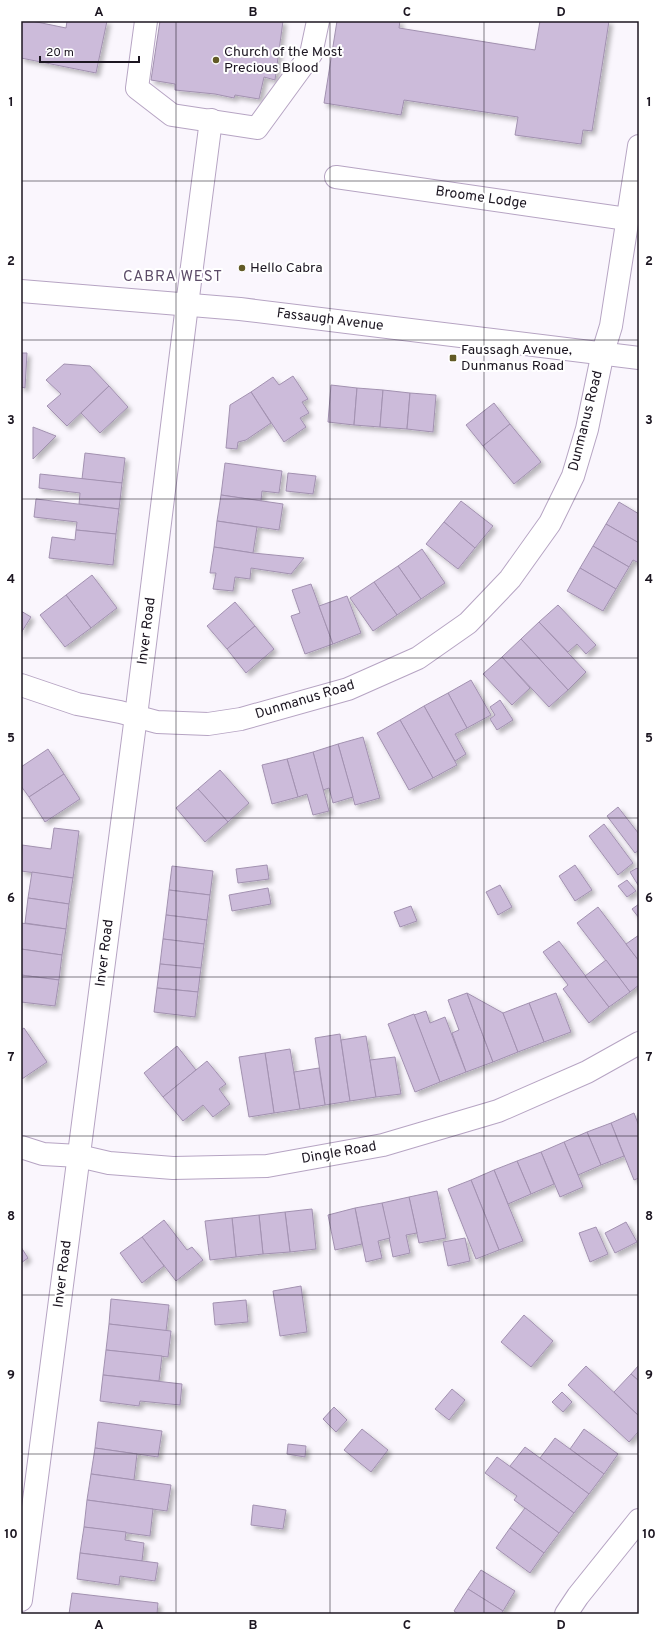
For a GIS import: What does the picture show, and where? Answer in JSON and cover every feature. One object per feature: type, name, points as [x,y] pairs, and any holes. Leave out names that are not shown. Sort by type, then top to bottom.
[{"type":"street","points":[[146,21],[137,88],[172,115],[257,128],[311,54],[318,21]]},
{"type":"street","name":"Inver Road","points":[[21,1600],[136,716],[186,305],[211,120]]},
{"type":"street","name":"Dunmanus Road","points":[[21,685],[77,704],[120,712],[157,722],[208,724],[241,719],[348,689],[418,658],[468,623],[510,579],[550,523],[573,476],[587,429],[603,352],[611,326],[639,146]]},
{"type":"street","name":"Broome Lodge","points":[[336,176],[627,219]]},
{"type":"street","name":"Fassaugh Avenue","points":[[21,291],[248,310],[603,352],[639,358]]},
{"type":"street","name":"Dingle Road","points":[[21,1147],[43,1154],[79,1156],[109,1163],[173,1168],[267,1166],[383,1146],[498,1111],[587,1072],[639,1043]]},
{"type":"street","points":[[566,1614],[578,1596],[639,1520]]},
{"type":"building","points":[[21,21],[32,21],[66,28],[67,21],[107,21],[96,73],[21,58]]},
{"type":"building","name":"Church of the Most Precious Blood","points":[[160,21],[283,21],[275,80],[264,77],[259,99],[235,95],[234,98],[215,94],[175,90],[175,84],[151,80]]},
{"type":"building","points":[[337,21],[400,21],[399,28],[535,50],[540,21],[609,21],[592,131],[583,130],[581,144],[515,135],[518,117],[404,100],[401,115],[324,103]]},
{"type":"building","points":[[21,353],[27,353],[25,388],[21,387]]},
{"type":"building","points":[[64,364],[90,366],[109,386],[67,426],[47,406],[61,394],[46,380]]},
{"type":"building","points":[[293,376],[308,399],[302,402],[309,413],[300,418],[306,427],[284,442],[251,392],[273,377],[279,385]]},
{"type":"building","points":[[331,385],[357,388],[354,425],[328,422]]},
{"type":"building","points":[[109,386],[128,407],[100,433],[81,413]]},
{"type":"building","points":[[357,388],[383,390],[380,427],[354,425]]},
{"type":"building","points":[[383,390],[410,393],[407,429],[380,427]]},
{"type":"building","points":[[251,392],[271,423],[246,440],[238,442],[237,449],[226,448],[230,405]]},
{"type":"building","points":[[410,393],[436,395],[433,432],[407,429]]},
{"type":"building","points":[[494,403],[510,424],[483,446],[466,425]]},
{"type":"building","points":[[510,424],[541,462],[514,484],[483,446]]},
{"type":"building","points":[[33,427],[56,436],[33,459]]},
{"type":"building","points":[[85,453],[125,458],[122,483],[82,479]]},
{"type":"building","points":[[225,463],[282,471],[279,493],[262,491],[261,501],[221,495]]},
{"type":"building","points":[[288,473],[316,476],[313,494],[286,491]]},
{"type":"building","points":[[40,474],[122,483],[119,509],[79,504],[80,493],[39,488]]},
{"type":"building","points":[[221,495],[283,504],[279,530],[217,521]]},
{"type":"building","points":[[36,499],[119,509],[116,534],[76,530],[77,522],[34,517]]},
{"type":"building","points":[[461,501],[493,526],[475,548],[444,522]]},
{"type":"building","points":[[619,502],[639,514],[639,543],[606,524]]},
{"type":"building","points":[[217,521],[257,527],[253,553],[214,547]]},
{"type":"building","points":[[444,522],[475,548],[458,569],[426,544]]},
{"type":"building","points":[[606,524],[639,543],[639,563],[633,560],[629,567],[593,546]]},
{"type":"building","points":[[76,530],[116,534],[113,565],[49,558],[52,537],[75,540]]},
{"type":"building","points":[[593,546],[629,567],[616,589],[580,568]]},
{"type":"building","points":[[214,547],[253,553],[304,558],[291,574],[251,568],[250,579],[235,577],[233,591],[213,589],[216,573],[210,573]]},
{"type":"building","points":[[422,549],[445,583],[421,599],[398,566]]},
{"type":"building","points":[[398,566],[421,599],[397,615],[374,582]]},
{"type":"building","points":[[580,568],[616,589],[603,611],[567,591]]},
{"type":"building","points":[[92,575],[117,608],[91,628],[66,595]]},
{"type":"building","points":[[374,582],[397,615],[373,631],[350,598]]},
{"type":"building","points":[[311,584],[333,644],[305,654],[291,616],[300,613],[292,590]]},
{"type":"building","points":[[66,595],[91,628],[65,647],[40,615]]},
{"type":"building","points":[[347,596],[361,633],[333,644],[319,606]]},
{"type":"building","points":[[235,602],[255,626],[227,649],[207,626]]},
{"type":"building","points":[[558,605],[596,645],[586,654],[577,644],[568,652],[539,622]]},
{"type":"building","points":[[21,611],[31,617],[21,633]]},
{"type":"building","points":[[539,622],[586,672],[568,690],[521,639]]},
{"type":"building","points":[[255,626],[274,649],[246,673],[227,649]]},
{"type":"building","points":[[521,639],[568,690],[549,707],[502,657]]},
{"type":"building","points":[[502,657],[530,688],[512,705],[483,674]]},
{"type":"building","points":[[471,680],[491,715],[467,728],[448,693]]},
{"type":"building","points":[[448,693],[467,728],[455,734],[466,754],[455,761],[424,706]]},
{"type":"building","points":[[500,700],[513,720],[497,730],[490,719],[495,715],[490,707]]},
{"type":"building","points":[[424,706],[457,765],[433,778],[400,720]]},
{"type":"building","points":[[400,720],[433,778],[409,790],[377,733]]},
{"type":"building","points":[[363,737],[380,798],[355,805],[338,744]]},
{"type":"building","points":[[338,744],[353,797],[333,803],[329,788],[323,790],[313,752]]},
{"type":"building","points":[[48,749],[64,774],[29,797],[21,786],[21,767]]},
{"type":"building","points":[[313,752],[329,811],[313,815],[307,794],[298,797],[287,759]]},
{"type":"building","points":[[287,759],[298,797],[272,804],[262,765]]},
{"type":"building","points":[[220,770],[249,803],[228,822],[198,789]]},
{"type":"building","points":[[64,774],[80,799],[45,822],[29,797]]},
{"type":"building","points":[[198,789],[228,822],[205,842],[176,808]]},
{"type":"building","points":[[618,807],[639,834],[639,850],[635,853],[607,816]]},
{"type":"building","points":[[604,824],[633,863],[618,875],[589,836]]},
{"type":"building","points":[[54,828],[79,831],[73,878],[21,871],[22,845],[51,849]]},
{"type":"building","points":[[267,865],[269,879],[238,883],[236,869]]},
{"type":"building","points":[[575,865],[592,890],[575,901],[559,876]]},
{"type":"building","points":[[172,866],[213,871],[210,895],[169,890]]},
{"type":"building","points":[[637,868],[639,870],[638,885],[630,872]]},
{"type":"building","points":[[32,872],[73,878],[69,904],[28,898]]},
{"type":"building","points":[[627,880],[636,891],[627,897],[618,886]]},
{"type":"building","points":[[500,885],[512,907],[498,915],[486,892]]},
{"type":"building","points":[[268,888],[271,904],[232,911],[229,895]]},
{"type":"building","points":[[169,890],[210,895],[207,920],[166,915]]},
{"type":"building","points":[[28,898],[69,904],[66,929],[25,923]]},
{"type":"building","points":[[639,904],[639,918],[632,909]]},
{"type":"building","points":[[411,906],[417,921],[400,927],[394,912]]},
{"type":"building","points":[[598,907],[639,961],[639,985],[630,992],[577,923]]},
{"type":"building","points":[[166,915],[207,920],[204,944],[163,939]]},
{"type":"building","points":[[21,923],[66,929],[62,955],[21,949]]},
{"type":"building","points":[[639,935],[639,961],[626,944]]},
{"type":"building","points":[[163,939],[204,944],[201,968],[160,964]]},
{"type":"building","points":[[559,941],[609,1007],[589,1023],[563,989],[568,985],[543,952]]},
{"type":"building","points":[[21,949],[62,955],[59,980],[21,975]]},
{"type":"building","points":[[606,960],[630,992],[609,1007],[585,976]]},
{"type":"building","points":[[160,964],[201,968],[198,992],[157,988]]},
{"type":"building","points":[[21,975],[59,980],[55,1006],[21,1002]]},
{"type":"building","points":[[157,988],[198,992],[195,1017],[154,1012]]},
{"type":"building","points":[[467,993],[493,1062],[466,1072],[452,1033],[459,1030],[448,1000]]},
{"type":"building","points":[[467,993],[503,1013],[518,1052],[493,1062]]},
{"type":"building","points":[[556,993],[571,1032],[544,1042],[529,1003]]},
{"type":"building","points":[[529,1003],[544,1042],[518,1052],[503,1013]]},
{"type":"building","points":[[426,1011],[430,1023],[445,1017],[466,1072],[440,1082],[414,1015]]},
{"type":"building","points":[[414,1014],[440,1082],[415,1092],[388,1024]]},
{"type":"building","points":[[24,1028],[47,1062],[22,1079],[21,1030]]},
{"type":"building","points":[[340,1034],[350,1101],[325,1105],[315,1038]]},
{"type":"building","points":[[366,1036],[376,1097],[350,1101],[341,1040]]},
{"type":"building","points":[[177,1046],[196,1070],[163,1097],[144,1073]]},
{"type":"building","points":[[290,1049],[300,1109],[274,1113],[265,1053]]},
{"type":"building","points":[[265,1053],[274,1113],[249,1117],[239,1057]]},
{"type":"building","points":[[395,1057],[401,1094],[376,1097],[370,1060]]},
{"type":"building","points":[[207,1061],[226,1084],[219,1089],[230,1104],[213,1117],[203,1105],[183,1121],[163,1097]]},
{"type":"building","points":[[319,1068],[325,1105],[300,1109],[294,1072]]},
{"type":"building","points":[[634,1113],[639,1126],[639,1178],[634,1180],[611,1123]]},
{"type":"building","points":[[611,1123],[624,1156],[601,1165],[587,1132]]},
{"type":"building","points":[[587,1132],[601,1165],[578,1175],[564,1142]]},
{"type":"building","points":[[564,1142],[583,1187],[560,1197],[541,1152]]},
{"type":"building","points":[[541,1152],[554,1184],[531,1194],[517,1161]]},
{"type":"building","points":[[517,1161],[531,1194],[508,1204],[494,1170]]},
{"type":"building","points":[[494,1170],[523,1241],[499,1250],[471,1180]]},
{"type":"building","points":[[471,1180],[499,1250],[476,1259],[448,1189]]},
{"type":"building","points":[[437,1191],[446,1238],[419,1243],[409,1197]]},
{"type":"building","points":[[409,1197],[417,1233],[406,1235],[410,1253],[393,1257],[382,1203]]},
{"type":"building","points":[[382,1203],[390,1238],[378,1241],[382,1258],[366,1262],[355,1208]]},
{"type":"building","points":[[355,1208],[362,1244],[335,1250],[328,1215]]},
{"type":"building","points":[[312,1209],[316,1249],[290,1252],[285,1212]]},
{"type":"building","points":[[285,1212],[290,1252],[263,1254],[259,1215]]},
{"type":"building","points":[[259,1215],[263,1254],[236,1257],[232,1218]]},
{"type":"building","points":[[232,1218],[236,1257],[210,1260],[205,1221]]},
{"type":"building","points":[[164,1220],[187,1250],[192,1247],[203,1260],[176,1281],[142,1237]]},
{"type":"building","points":[[626,1222],[637,1242],[615,1253],[605,1233]]},
{"type":"building","points":[[596,1227],[608,1254],[590,1262],[579,1233]]},
{"type":"building","points":[[142,1237],[164,1266],[142,1283],[120,1253]]},
{"type":"building","points":[[465,1238],[470,1261],[448,1266],[443,1242]]},
{"type":"building","points":[[21,1247],[28,1258],[21,1263]]},
{"type":"building","points":[[301,1286],[307,1332],[280,1336],[273,1291]]},
{"type":"building","points":[[111,1299],[169,1305],[166,1331],[109,1324]]},
{"type":"building","points":[[246,1300],[248,1322],[215,1325],[213,1303]]},
{"type":"building","points":[[524,1315],[553,1341],[531,1367],[501,1342]]},
{"type":"building","points":[[109,1324],[171,1331],[168,1357],[106,1350]]},
{"type":"building","points":[[106,1350],[162,1356],[159,1381],[103,1375]]},
{"type":"building","points":[[639,1365],[639,1381],[631,1374]]},
{"type":"building","points":[[586,1366],[639,1416],[639,1431],[629,1442],[568,1385]]},
{"type":"building","points":[[631,1374],[639,1381],[639,1416],[614,1392]]},
{"type":"building","points":[[103,1375],[182,1384],[180,1405],[140,1401],[139,1406],[100,1401]]},
{"type":"building","points":[[452,1389],[465,1400],[449,1420],[435,1409]]},
{"type":"building","points":[[562,1392],[572,1402],[563,1412],[552,1402]]},
{"type":"building","points":[[334,1407],[347,1420],[336,1432],[323,1419]]},
{"type":"building","points":[[98,1422],[162,1431],[158,1457],[95,1448]]},
{"type":"building","points":[[362,1429],[388,1450],[371,1472],[344,1450]]},
{"type":"building","points":[[584,1429],[618,1454],[604,1474],[570,1449]]},
{"type":"building","points":[[555,1438],[604,1474],[589,1494],[540,1458]]},
{"type":"building","points":[[288,1444],[306,1446],[305,1457],[287,1454]]},
{"type":"building","points":[[525,1447],[589,1494],[574,1513],[510,1466]]},
{"type":"building","points":[[95,1448],[137,1454],[134,1480],[91,1474]]},
{"type":"building","points":[[497,1457],[574,1513],[559,1533],[514,1500],[517,1496],[485,1473]]},
{"type":"building","points":[[91,1474],[171,1485],[167,1511],[87,1500]]},
{"type":"building","points":[[87,1500],[153,1509],[150,1536],[84,1527]]},
{"type":"building","points":[[253,1505],[286,1510],[283,1529],[251,1525]]},
{"type":"building","points":[[525,1508],[559,1533],[544,1553],[510,1528]]},
{"type":"building","points":[[84,1527],[126,1532],[125,1540],[144,1543],[142,1561],[80,1553]]},
{"type":"building","points":[[510,1528],[544,1553],[530,1573],[496,1548]]},
{"type":"building","points":[[80,1553],[158,1563],[155,1581],[120,1576],[119,1585],[77,1579]]},
{"type":"building","points":[[481,1570],[515,1591],[503,1611],[468,1589]]},
{"type":"building","points":[[468,1589],[503,1611],[501,1614],[458,1614],[454,1611]]},
{"type":"building","points":[[72,1593],[158,1603],[157,1614],[69,1614]]},
{"type":"place","name":"Church of the Most Precious Blood","points":[[216,60]]},
{"type":"place","name":"Hello Cabra","points":[[242,268]]},
{"type":"place","name":"Faussagh Avenue, Dunmanus Road","points":[[453,358]]},
{"type":"district","name":"CABRA WEST","points":[[173,277]]}]
